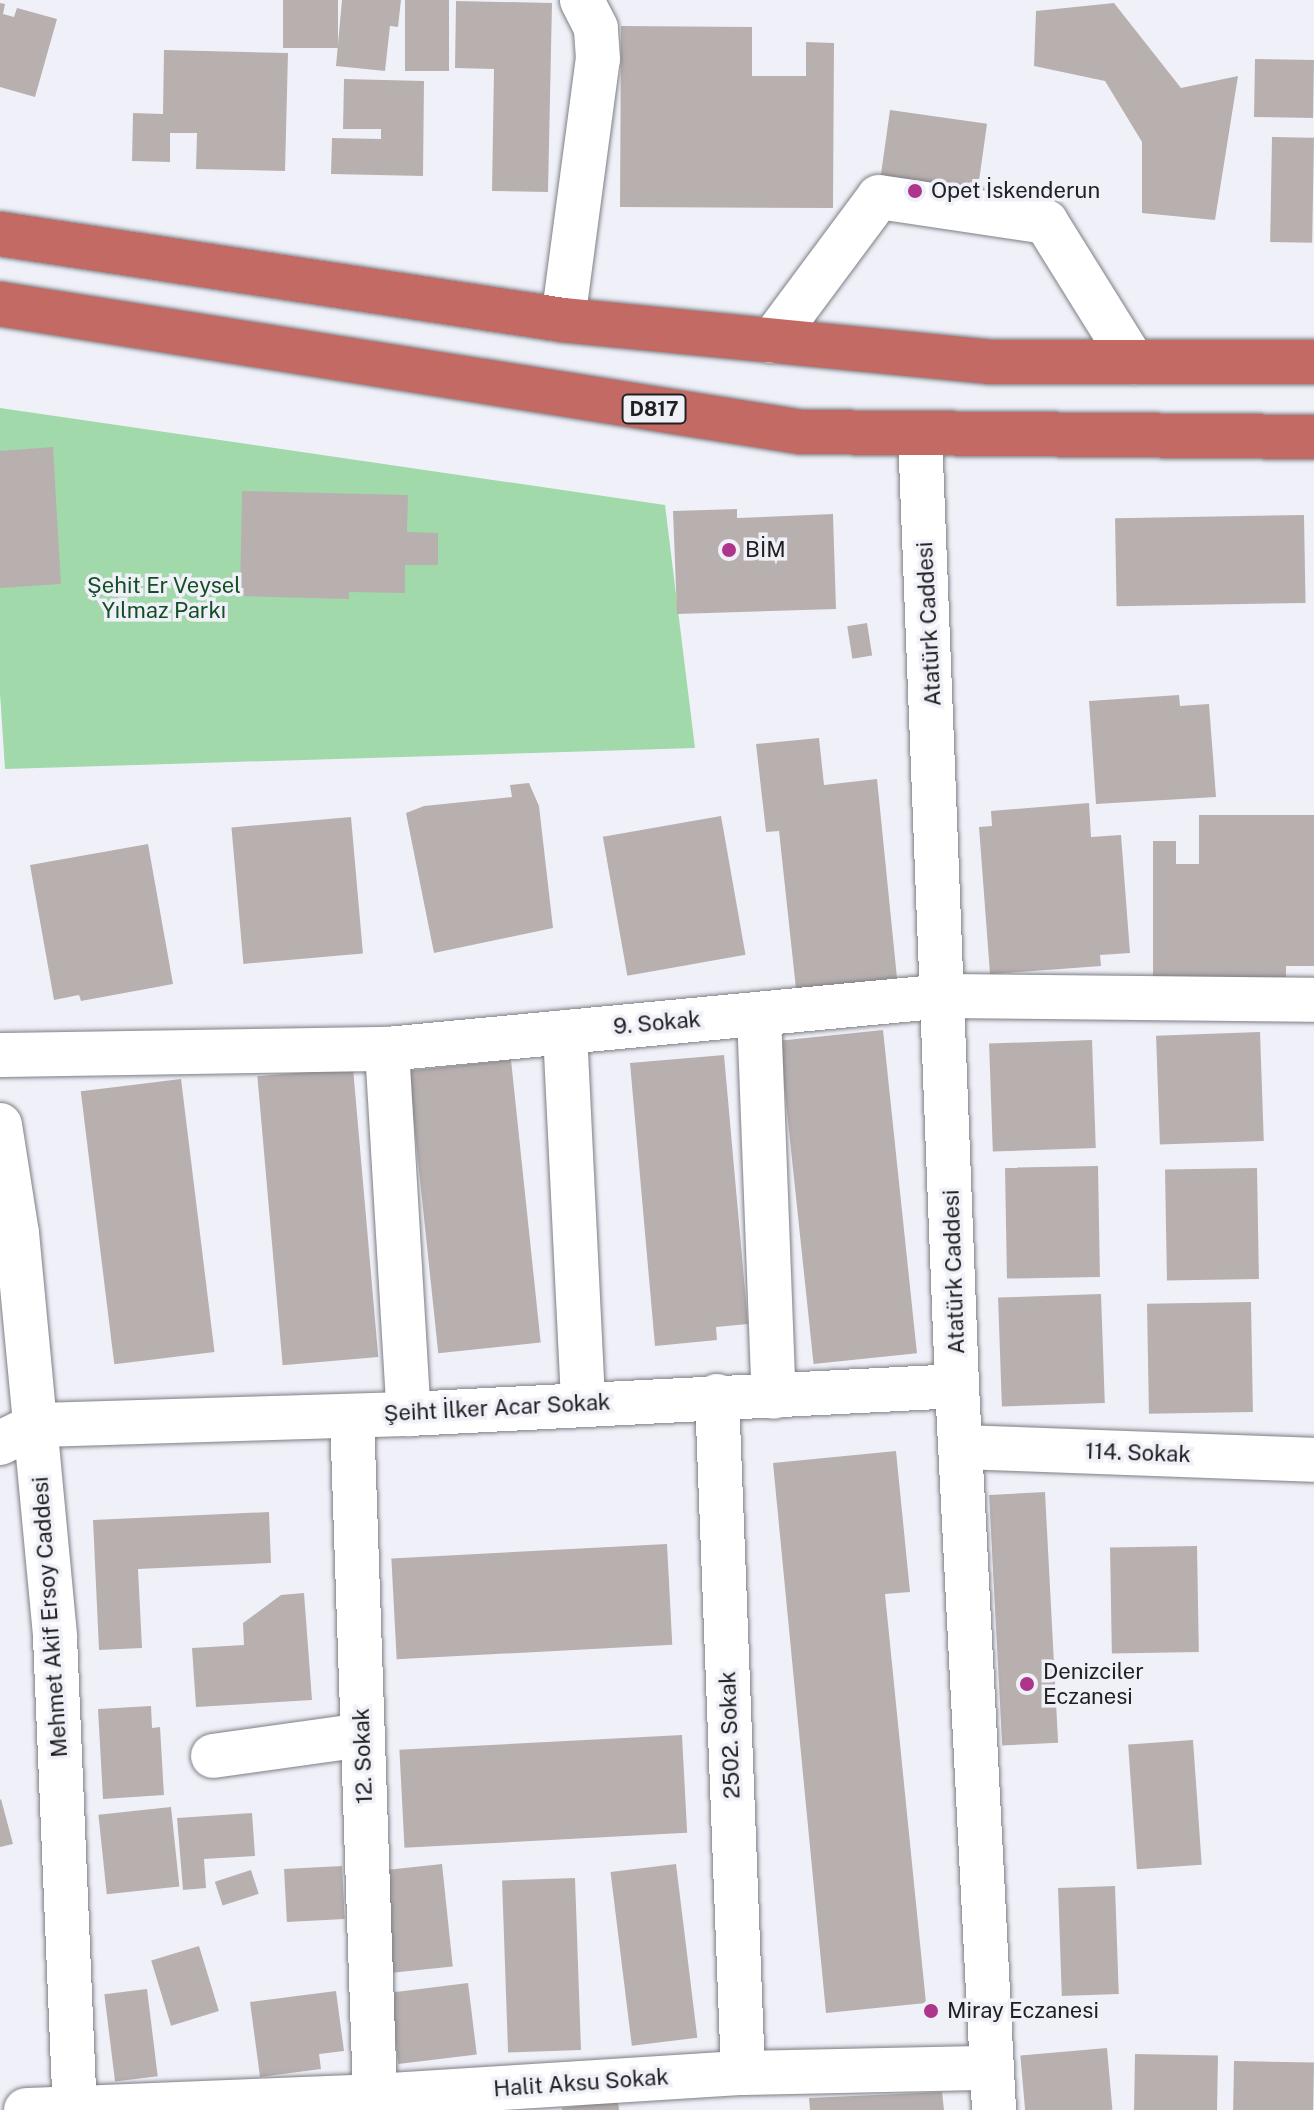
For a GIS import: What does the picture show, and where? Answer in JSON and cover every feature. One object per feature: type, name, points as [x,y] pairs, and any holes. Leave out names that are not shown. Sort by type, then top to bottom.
[{"type":"highway","points":[[0,234],[563,320],[772,341],[990,362],[1314,362]]},
{"type":"highway","name":"D817","points":[[0,304],[801,432],[1314,437]]},
{"type":"street","points":[[563,320],[598,59],[596,28],[582,0]]},
{"type":"street","points":[[772,341],[879,197],[1046,222],[1133,362]]},
{"type":"street","name":"Atatürk Caddesi","points":[[920,434],[946,996],[957,1386],[963,1447],[993,2089]]},
{"type":"street","name":"9. Sokak","points":[[0,1055],[387,1049],[946,996],[1314,1000]]},
{"type":"street","points":[[759,1014],[774,1397]]},
{"type":"street","points":[[565,1032],[583,1404]]},
{"type":"street","points":[[387,1049],[409,1414]]},
{"type":"street","name":"Mehmet Akif Ersoy Caddesi","points":[[0,1125],[17,1233],[18,1434],[55,1637],[75,2108]]},
{"type":"street","name":"Şeiht İlker Acar Sokak","points":[[18,1434],[957,1386]]},
{"type":"street","name":"2502. Sokak","points":[[717,1396],[743,2073]]},
{"type":"street","name":"12. Sokak","points":[[352,1416],[363,1735],[357,2101]]},
{"type":"street","name":"114. Sokak","points":[[963,1447],[1314,1460]]},
{"type":"street","points":[[213,1756],[363,1735]]},
{"type":"street","name":"Halit Aksu Sokak","points":[[26,2110],[357,2101],[743,2073],[993,2089]]},
{"type":"green space","name":"Şehit Er Veysel Yılmaz Parkı","points":[[0,408],[665,505],[695,748],[5,769],[0,693]]},
{"type":"building","points":[[283,0],[338,0],[338,48],[283,48]]},
{"type":"building","points":[[342,0],[401,0],[398,27],[390,26],[385,71],[336,66]]},
{"type":"building","points":[[405,0],[449,0],[449,71],[405,71]]},
{"type":"building","points":[[456,1],[552,3],[548,192],[492,191],[494,69],[455,68]]},
{"type":"building","points":[[0,3],[5,4],[3,14],[14,17],[17,8],[57,19],[35,97],[0,87]]},
{"type":"building","points":[[1114,3],[1181,88],[1238,76],[1215,220],[1142,213],[1142,142],[1105,81],[1034,66],[1036,11]]},
{"type":"building","points":[[621,26],[752,27],[752,76],[806,76],[806,42],[834,43],[833,208],[620,207]]},
{"type":"building","points":[[164,50],[288,53],[285,171],[196,169],[197,133],[170,133],[170,162],[132,161],[133,113],[163,114]]},
{"type":"building","points":[[1255,59],[1314,60],[1313,118],[1254,117]]},
{"type":"building","points":[[344,79],[424,81],[423,176],[331,174],[332,138],[381,139],[381,129],[343,129]]},
{"type":"building","points":[[890,110],[987,124],[972,232],[875,218]]},
{"type":"building","points":[[1272,137],[1314,138],[1312,243],[1270,242]]},
{"type":"building","points":[[53,447],[61,584],[0,588],[0,451]]},
{"type":"building","points":[[242,491],[408,495],[407,532],[438,533],[438,565],[405,565],[405,593],[349,592],[349,599],[240,596]]},
{"type":"building","points":[[737,509],[737,518],[833,514],[836,609],[677,614],[673,511]]},
{"type":"building","points":[[1304,515],[1306,603],[1117,606],[1115,518]]},
{"type":"building","points":[[867,623],[872,656],[852,659],[847,626]]},
{"type":"building","points":[[1179,695],[1180,706],[1209,704],[1216,797],[1096,804],[1089,701]]},
{"type":"building","points":[[819,738],[824,785],[877,779],[897,978],[796,989],[779,831],[766,832],[756,744]]},
{"type":"building","points":[[529,783],[539,806],[553,928],[434,953],[406,813],[424,806],[512,797],[510,785]]},
{"type":"building","points":[[1089,803],[1091,837],[1121,835],[1130,953],[1100,955],[1101,966],[990,974],[979,827],[992,826],[991,811]]},
{"type":"building","points":[[1199,815],[1314,815],[1314,966],[1286,966],[1286,977],[1153,977],[1153,841],[1176,841],[1176,864],[1199,864]]},
{"type":"building","points":[[721,816],[745,955],[627,976],[603,837]]},
{"type":"building","points":[[351,817],[363,953],[243,964],[231,827]]},
{"type":"building","points":[[148,844],[173,984],[81,1001],[79,995],[54,1000],[30,865]]},
{"type":"building","points":[[883,1030],[917,1353],[814,1364],[780,1041]]},
{"type":"building","points":[[1260,1032],[1264,1141],[1160,1145],[1156,1036]]},
{"type":"building","points":[[1092,1040],[1096,1148],[993,1152],[989,1044]]},
{"type":"building","points":[[724,1055],[748,1324],[716,1327],[717,1340],[655,1346],[630,1063]]},
{"type":"building","points":[[511,1060],[541,1342],[438,1353],[409,1071]]},
{"type":"building","points":[[353,1068],[378,1357],[283,1365],[257,1076]]},
{"type":"building","points":[[181,1079],[215,1352],[114,1364],[81,1091]]},
{"type":"building","points":[[1098,1166],[1100,1277],[1007,1279],[1005,1168]]},
{"type":"building","points":[[1257,1168],[1259,1279],[1167,1281],[1165,1170]]},
{"type":"building","points":[[1101,1294],[1105,1403],[1002,1407],[998,1298]]},
{"type":"building","points":[[1251,1302],[1253,1412],[1149,1414],[1147,1304]]},
{"type":"building","points":[[896,1451],[910,1592],[885,1594],[926,2003],[826,2013],[773,1463]]},
{"type":"building","points":[[1045,1492],[1058,1743],[1002,1746],[989,1495]]},
{"type":"building","points":[[269,1512],[271,1563],[138,1569],[142,1648],[99,1650],[93,1520]]},
{"type":"building","points":[[667,1544],[672,1645],[397,1659],[391,1558]]},
{"type":"building","points":[[1197,1546],[1199,1652],[1112,1654],[1110,1548]]},
{"type":"building","points":[[304,1593],[312,1700],[196,1707],[192,1648],[244,1645],[243,1623],[281,1595]]},
{"type":"building","points":[[151,1706],[152,1728],[160,1727],[164,1795],[103,1799],[98,1709]]},
{"type":"building","points":[[682,1735],[687,1833],[405,1848],[399,1750]]},
{"type":"building","points":[[1193,1740],[1202,1865],[1137,1869],[1128,1745]]},
{"type":"building","points":[[0,1800],[13,1844],[0,1847]]},
{"type":"building","points":[[171,1807],[179,1887],[107,1894],[98,1815]]},
{"type":"building","points":[[252,1813],[255,1856],[204,1859],[206,1888],[183,1890],[177,1818]]},
{"type":"building","points":[[442,1864],[453,1966],[392,1973],[381,1870]]},
{"type":"building","points":[[676,1864],[697,2038],[632,2046],[610,1872]]},
{"type":"building","points":[[342,1866],[345,1919],[287,1922],[284,1869]]},
{"type":"building","points":[[251,1870],[259,1894],[223,1906],[215,1882]]},
{"type":"building","points":[[575,1878],[581,2050],[508,2052],[502,1881]]},
{"type":"building","points":[[1115,1886],[1119,1994],[1062,1996],[1058,1888]]},
{"type":"building","points":[[199,1946],[219,2011],[171,2026],[151,1961]]},
{"type":"building","points":[[468,1983],[477,2054],[398,2064],[390,1993]]},
{"type":"building","points":[[147,1989],[158,2076],[115,2082],[104,1994]]},
{"type":"building","points":[[336,1991],[344,2051],[319,2054],[321,2069],[260,2077],[250,2002]]},
{"type":"building","points":[[1107,2048],[1112,2110],[1025,2110],[1020,2056]]},
{"type":"building","points":[[1135,2054],[1218,2055],[1217,2110],[1134,2110]]},
{"type":"building","points":[[1234,2061],[1314,2062],[1313,2110],[1233,2110]]},
{"type":"building","points":[[942,2092],[944,2110],[810,2110],[809,2098]]},
{"type":"building","points":[[618,2101],[619,2110],[562,2110],[562,2108]]},
{"type":"place","name":"Opet İskenderun","points":[[915,191]]},
{"type":"place","name":"BİM","points":[[729,550]]},
{"type":"place","name":"Denizciler Eczanesi","points":[[1027,1684]]},
{"type":"place","name":"Miray Eczanesi","points":[[931,2011]]}]
